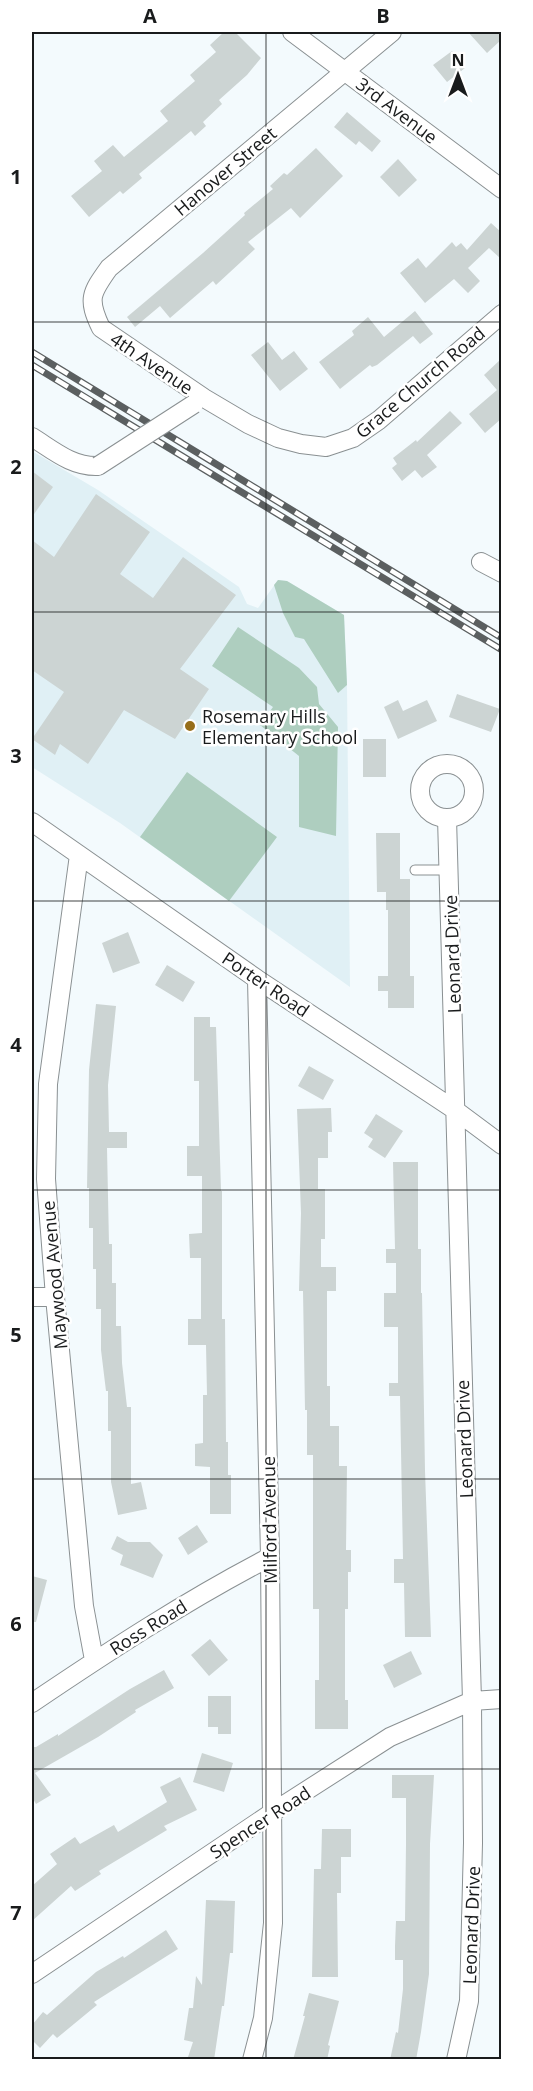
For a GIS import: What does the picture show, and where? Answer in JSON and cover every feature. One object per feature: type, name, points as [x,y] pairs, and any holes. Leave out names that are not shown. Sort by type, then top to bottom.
[{"type":"street","name":"3rd Avenue","points":[[292,32],[501,189]]},
{"type":"street","name":"Hanover Street","points":[[101,328],[93,310],[93,297],[95,287],[109,268],[392,32]]},
{"type":"street","name":"Grace Church Road","points":[[199,401],[278,438],[326,447],[352,438],[379,420],[501,314]]},
{"type":"street","name":"4th Avenue","points":[[101,328],[199,401]]},
{"type":"street","points":[[32,437],[70,461],[85,466],[98,465],[199,401]]},
{"type":"street","points":[[481,562],[501,573]]},
{"type":"street","name":"Leonard Drive","points":[[447,818],[455,1053],[474,1843],[469,2001],[456,2060]]},
{"type":"street","name":"Porter Road","points":[[32,822],[257,979],[455,1110],[501,1146]]},
{"type":"street","name":"Maywood Avenue","points":[[79,855],[48,1084],[46,1179],[84,1606],[94,1660]]},
{"type":"street","name":"Milford Avenue","points":[[252,2060],[262,2018],[273,1923],[270,1557],[257,979]]},
{"type":"street","points":[[32,1297],[55,1297]]},
{"type":"street","name":"Ross Road","points":[[32,1703],[94,1660],[214,1586],[270,1557]]},
{"type":"street","name":"Spencer Road","points":[[32,1974],[273,1812],[390,1737],[472,1701],[501,1699]]},
{"type":"lane","points":[[416,870],[449,870]]},
{"type":"shaded area","name":"Rosemary Hills Elementary School","points":[[32,451],[98,490],[239,587],[247,604],[258,608],[278,580],[287,581],[344,615],[347,685],[350,987],[120,823],[32,767]]},
{"type":"green space","points":[[278,580],[287,581],[344,615],[347,685],[338,693],[304,639],[295,637],[283,613],[274,585]]},
{"type":"green space","points":[[238,627],[299,668],[317,687],[319,704],[338,727],[336,836],[299,827],[299,756],[260,725],[273,707],[212,666]]},
{"type":"green space","points":[[187,772],[277,837],[229,901],[140,837]]},
{"type":"building","points":[[224,32],[235,32],[261,58],[247,75],[219,100],[222,104],[203,122],[206,126],[195,136],[191,131],[139,174],[142,178],[123,194],[120,191],[89,217],[71,196],[102,171],[94,161],[113,145],[124,157],[168,121],[160,111],[195,81],[190,75],[216,52],[210,45]]},
{"type":"building","points":[[468,32],[501,32],[501,40],[487,53]]},
{"type":"building","points":[[452,51],[465,68],[447,82],[433,65]]},
{"type":"building","points":[[347,112],[381,141],[372,152],[359,141],[356,145],[334,127]]},
{"type":"building","points":[[316,148],[343,176],[300,218],[291,208],[248,242],[255,249],[216,285],[213,281],[170,318],[160,306],[135,327],[127,317],[203,253],[245,215],[244,213],[273,189],[270,186],[284,173],[287,175]]},
{"type":"building","points":[[398,159],[417,180],[399,197],[380,177]]},
{"type":"building","points":[[491,223],[501,232],[501,259],[489,248],[468,268],[480,281],[468,293],[454,279],[425,303],[400,273],[418,258],[426,268],[452,242],[456,247],[461,243],[467,250]]},
{"type":"building","points":[[415,311],[433,334],[420,344],[413,336],[377,365],[372,367],[370,365],[340,389],[319,362],[354,335],[352,331],[368,317],[384,337]]},
{"type":"building","points":[[268,342],[282,360],[294,351],[308,369],[280,391],[251,355]]},
{"type":"building","points":[[501,359],[501,419],[485,433],[469,414],[497,390],[484,375]]},
{"type":"building","points":[[450,411],[462,423],[427,455],[437,467],[422,478],[415,470],[402,481],[392,468],[397,464],[393,458],[416,440],[417,442]]},
{"type":"building","points":[[32,471],[53,487],[32,517]]},
{"type":"building","name":"Rosemary Hills Elementary School","points":[[96,494],[150,532],[120,574],[153,598],[183,557],[236,595],[180,669],[209,689],[175,739],[124,710],[88,764],[60,744],[55,755],[32,739],[64,692],[32,670],[32,540],[54,557]]},
{"type":"building","points":[[457,694],[500,709],[491,732],[449,717]]},
{"type":"building","points":[[398,700],[403,711],[427,700],[437,721],[398,739],[384,707]]},
{"type":"building","points":[[363,739],[386,739],[386,777],[363,777]]},
{"type":"building","points":[[376,833],[400,833],[400,879],[410,879],[410,976],[414,976],[414,1008],[388,1008],[388,991],[378,991],[378,976],[388,976],[388,910],[386,910],[386,892],[377,892]]},
{"type":"building","points":[[128,932],[140,963],[113,973],[102,943]]},
{"type":"building","points":[[167,965],[195,982],[183,1002],[155,985]]},
{"type":"building","points":[[96,1004],[116,1006],[108,1085],[109,1132],[127,1132],[127,1148],[107,1148],[109,1244],[112,1244],[112,1283],[116,1283],[116,1326],[121,1326],[127,1407],[131,1407],[131,1484],[141,1482],[147,1509],[118,1515],[111,1482],[108,1391],[106,1391],[101,1350],[101,1309],[96,1309],[93,1228],[89,1228],[89,1188],[87,1188],[89,1070]]},
{"type":"building","points":[[194,1017],[210,1017],[210,1027],[216,1027],[222,1191],[222,1319],[225,1319],[226,1442],[228,1442],[228,1475],[231,1475],[231,1514],[210,1514],[210,1467],[195,1466],[195,1444],[203,1443],[203,1395],[207,1395],[206,1345],[188,1345],[188,1319],[201,1319],[201,1258],[190,1258],[189,1234],[202,1233],[202,1176],[187,1176],[187,1146],[199,1146],[199,1081],[194,1081]]},
{"type":"building","points":[[309,1066],[334,1080],[323,1100],[298,1086]]},
{"type":"building","points":[[331,1108],[332,1132],[328,1132],[328,1158],[318,1158],[318,1189],[325,1189],[325,1239],[321,1239],[321,1267],[336,1267],[336,1291],[327,1291],[327,1386],[330,1386],[330,1426],[339,1426],[339,1466],[347,1466],[346,1550],[351,1550],[351,1572],[348,1572],[348,1609],[345,1609],[345,1700],[348,1700],[348,1729],[315,1729],[315,1680],[319,1680],[319,1609],[313,1609],[313,1455],[307,1455],[303,1291],[299,1291],[301,1213],[297,1109]]},
{"type":"building","points":[[376,1114],[403,1131],[385,1158],[368,1147],[373,1139],[364,1133]]},
{"type":"building","points":[[393,1162],[418,1162],[418,1249],[421,1249],[431,1637],[405,1637],[404,1583],[394,1583],[394,1559],[403,1559],[400,1396],[389,1396],[389,1383],[398,1383],[398,1327],[384,1327],[384,1293],[396,1293],[396,1263],[386,1263],[386,1249],[395,1249]]},
{"type":"building","points":[[197,1525],[208,1542],[188,1555],[178,1538]]},
{"type":"building","points":[[117,1536],[128,1542],[150,1542],[163,1555],[153,1578],[120,1565],[123,1555],[111,1549]]},
{"type":"building","points":[[32,1576],[47,1580],[36,1622],[32,1622]]},
{"type":"building","points":[[210,1639],[228,1660],[209,1676],[191,1655]]},
{"type":"building","points":[[411,1651],[422,1674],[394,1688],[383,1665]]},
{"type":"building","points":[[164,1670],[174,1688],[135,1710],[136,1712],[98,1737],[35,1773],[51,1795],[36,1804],[32,1797],[32,1747],[58,1734],[58,1736],[130,1689]]},
{"type":"building","points":[[208,1696],[231,1696],[231,1734],[218,1734],[218,1727],[208,1727]]},
{"type":"building","points":[[202,1753],[233,1763],[224,1792],[193,1782]]},
{"type":"building","points":[[392,1775],[434,1775],[430,1844],[429,1974],[416,2060],[390,2060],[396,2032],[398,2033],[403,1989],[403,1960],[395,1960],[395,1946],[396,1921],[405,1921],[406,1844],[406,1798],[392,1798]]},
{"type":"building","points":[[180,1777],[197,1810],[164,1826],[167,1830],[99,1871],[101,1874],[75,1891],[71,1886],[32,1921],[32,1886],[57,1864],[50,1854],[75,1837],[80,1844],[114,1825],[118,1832],[167,1802],[160,1787]]},
{"type":"building","points":[[322,1829],[351,1829],[351,1857],[341,1857],[341,1893],[337,1893],[338,1977],[312,1977],[314,1869],[321,1869]]},
{"type":"building","points":[[206,1900],[235,1901],[233,1953],[230,1953],[224,2006],[222,2006],[214,2060],[187,2060],[193,2042],[184,2040],[189,2008],[193,2008],[196,1976],[202,1985]]},
{"type":"building","points":[[166,1930],[178,1949],[94,2002],[97,2005],[57,2038],[53,2034],[40,2048],[32,2040],[32,2025],[43,2012],[47,2015],[96,1972],[123,1956],[124,1958]]},
{"type":"building","points":[[309,1993],[339,2001],[328,2045],[330,2046],[327,2060],[293,2060]]},
{"type":"railway","points":[[32,352],[502,638]]},
{"type":"railway","points":[[32,365],[502,650]]},
{"type":"place","name":"Rosemary Hills Elementary School","points":[[190,726]]}]
